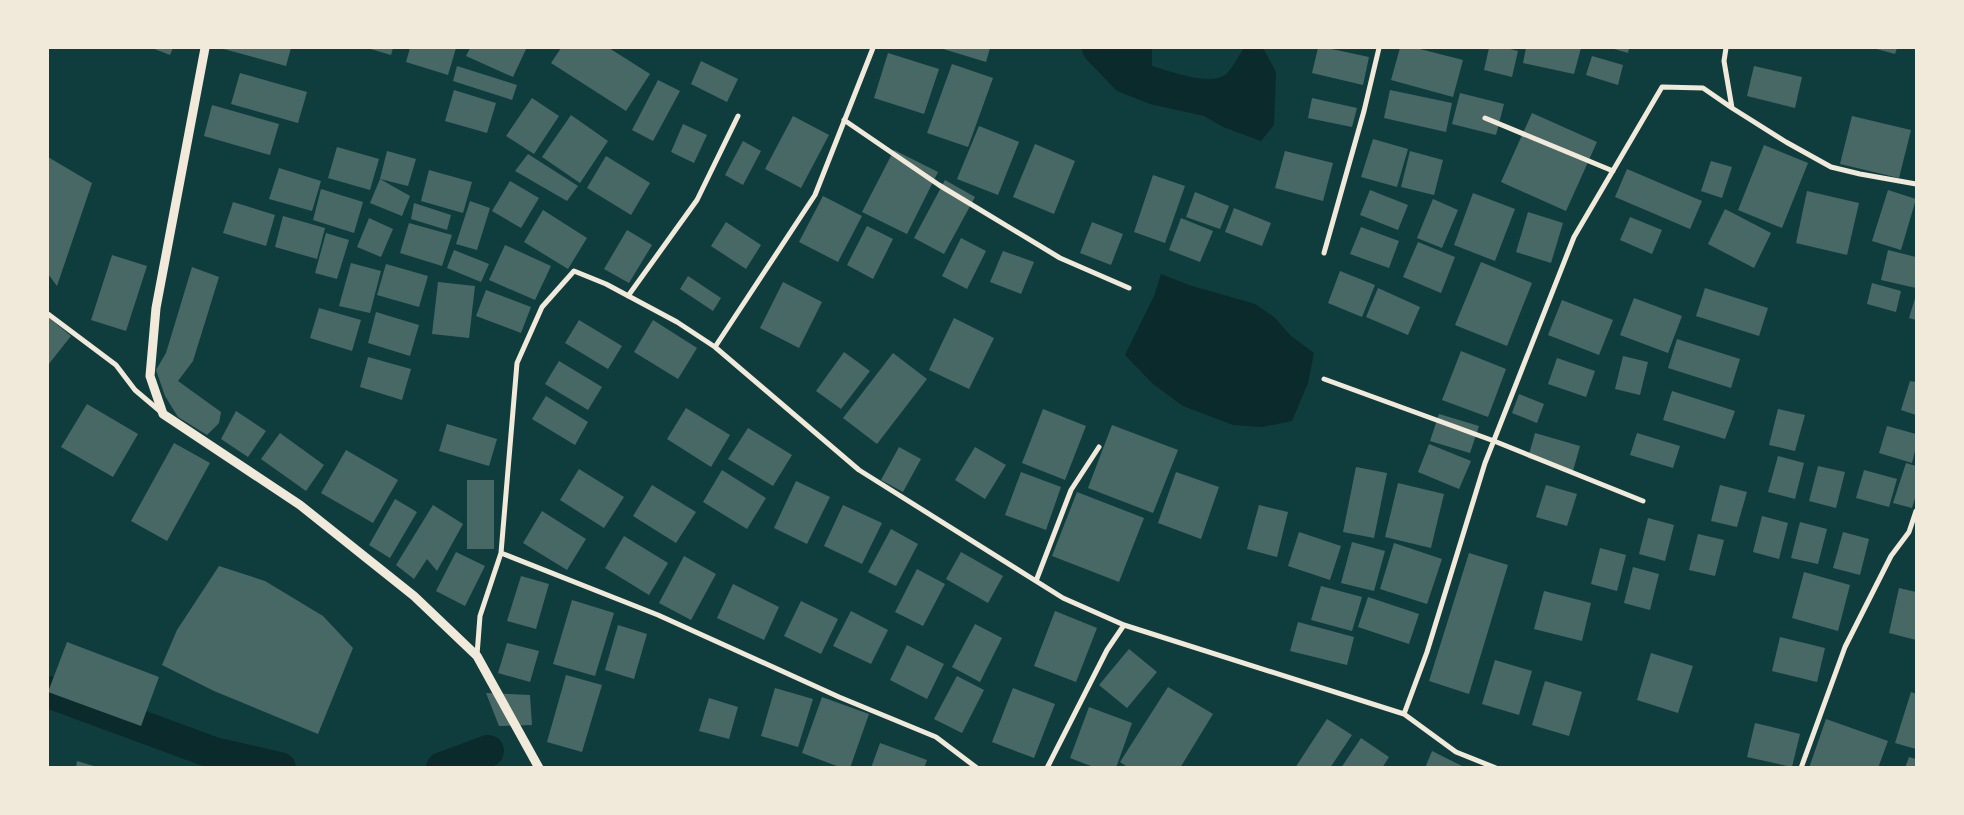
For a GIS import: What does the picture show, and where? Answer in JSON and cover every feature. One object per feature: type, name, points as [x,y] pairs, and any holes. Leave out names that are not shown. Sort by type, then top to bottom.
[{"type":"street","points":[[164,414],[150,376],[156,308],[205,48]]},
{"type":"street","points":[[715,346],[815,195],[873,48]]},
{"type":"street","points":[[1324,253],[1364,111],[1379,48]]},
{"type":"street","points":[[1726,48],[1724,61],[1732,108]]},
{"type":"street","points":[[1404,714],[1427,652],[1485,463],[1574,237],[1662,87],[1703,88],[1786,142],[1831,167],[1916,184]]},
{"type":"street","points":[[628,296],[697,200],[738,116]]},
{"type":"street","points":[[1485,118],[1613,171]]},
{"type":"street","points":[[844,120],[939,185],[1060,258],[1129,288]]},
{"type":"street","points":[[477,656],[480,616],[501,552],[517,363],[542,307],[574,271],[606,284],[676,322],[715,346],[859,470],[1063,598],[1124,625],[1404,714],[1456,752],[1496,768]]},
{"type":"street","points":[[48,314],[116,365],[135,390],[164,414],[300,505],[414,596],[477,656],[539,768]]},
{"type":"street","points":[[1324,379],[1494,441],[1643,502]]},
{"type":"street","points":[[1036,581],[1071,490],[1099,447]]},
{"type":"street","points":[[1801,768],[1844,647],[1891,556],[1909,532],[1916,511]]},
{"type":"street","points":[[501,552],[658,614],[840,697],[936,737],[977,768]]},
{"type":"street","points":[[1047,768],[1107,650],[1124,625]]},
{"type":"water","points":[[1081,48],[1152,48],[1152,66],[1178,74],[1209,79],[1225,75],[1244,48],[1263,48],[1276,72],[1274,125],[1261,141],[1223,127],[1204,116],[1150,104],[1117,91],[1085,58]]},
{"type":"water","points":[[1161,274],[1189,285],[1255,304],[1274,317],[1291,336],[1314,353],[1308,383],[1292,421],[1262,427],[1233,425],[1183,406],[1153,384],[1125,355],[1154,296]]},
{"type":"building","points":[[152,48],[173,48],[170,55]]},
{"type":"building","points":[[220,48],[291,48],[286,66]]},
{"type":"building","points":[[367,48],[393,48],[391,55]]},
{"type":"building","points":[[410,48],[456,48],[448,75],[406,62]]},
{"type":"building","points":[[470,48],[526,49],[513,77],[466,56]]},
{"type":"building","points":[[561,48],[609,48],[650,74],[626,111],[551,63]]},
{"type":"building","points":[[940,48],[990,48],[986,62]]},
{"type":"building","points":[[1318,48],[1327,48],[1369,57],[1363,85],[1312,73]]},
{"type":"building","points":[[1400,48],[1416,48],[1463,60],[1453,97],[1391,80]]},
{"type":"building","points":[[1489,48],[1506,48],[1518,51],[1512,77],[1484,70]]},
{"type":"building","points":[[1526,48],[1581,48],[1574,74],[1523,63]]},
{"type":"building","points":[[1611,48],[1629,48],[1628,53]]},
{"type":"building","points":[[1873,48],[1897,48],[1895,54]]},
{"type":"building","points":[[888,53],[939,69],[924,114],[874,98]]},
{"type":"building","points":[[1592,56],[1623,65],[1618,85],[1586,75]]},
{"type":"building","points":[[701,61],[738,79],[727,102],[691,84]]},
{"type":"building","points":[[952,64],[993,78],[968,147],[927,133]]},
{"type":"building","points":[[457,66],[517,85],[512,100],[453,81]]},
{"type":"building","points":[[1754,66],[1802,77],[1795,108],[1747,96]]},
{"type":"building","points":[[240,73],[307,92],[298,123],[231,104]]},
{"type":"building","points":[[658,80],[680,91],[653,141],[632,130]]},
{"type":"building","points":[[454,90],[496,103],[487,133],[445,121]]},
{"type":"building","points":[[1390,90],[1452,103],[1446,132],[1384,118]]},
{"type":"building","points":[[1460,93],[1504,104],[1496,135],[1452,124]]},
{"type":"building","points":[[532,98],[559,116],[534,154],[506,136]]},
{"type":"building","points":[[1312,98],[1357,108],[1352,127],[1308,118]]},
{"type":"building","points":[[212,105],[279,124],[270,155],[204,136]]},
{"type":"building","points":[[1532,113],[1597,142],[1566,211],[1501,182]]},
{"type":"building","points":[[571,115],[608,141],[580,183],[542,157]]},
{"type":"building","points":[[793,116],[829,135],[801,188],[765,169]]},
{"type":"building","points":[[1852,116],[1911,130],[1899,178],[1840,164]]},
{"type":"building","points":[[683,124],[707,135],[694,163],[671,152]]},
{"type":"building","points":[[979,126],[1019,142],[998,195],[957,179]]},
{"type":"building","points":[[1373,139],[1408,149],[1397,187],[1361,177]]},
{"type":"building","points":[[743,141],[761,151],[743,185],[725,175]]},
{"type":"building","points":[[1035,144],[1075,161],[1054,214],[1013,197]]},
{"type":"building","points":[[1764,145],[1808,163],[1782,228],[1738,210]]},
{"type":"building","points":[[337,147],[379,159],[370,190],[328,178]]},
{"type":"building","points":[[894,150],[938,172],[907,234],[862,212]]},
{"type":"building","points":[[387,151],[416,159],[408,186],[380,179]]},
{"type":"building","points":[[1285,151],[1333,163],[1323,201],[1275,188]]},
{"type":"building","points":[[1410,151],[1443,160],[1434,195],[1401,187]]},
{"type":"building","points":[[528,154],[578,186],[567,201],[515,171]]},
{"type":"building","points":[[606,156],[650,183],[631,215],[587,188]]},
{"type":"building","points":[[48,157],[92,183],[57,286],[48,274]]},
{"type":"building","points":[[1711,161],[1732,167],[1722,198],[1701,191]]},
{"type":"building","points":[[279,168],[321,181],[312,211],[269,199]]},
{"type":"building","points":[[1627,169],[1702,201],[1690,229],[1615,197]]},
{"type":"building","points":[[429,170],[472,182],[463,213],[421,201]]},
{"type":"building","points":[[1153,175],[1185,186],[1165,243],[1134,232]]},
{"type":"building","points":[[380,179],[410,196],[402,216],[370,203]]},
{"type":"building","points":[[945,180],[975,197],[944,254],[914,238]]},
{"type":"building","points":[[510,181],[539,198],[521,228],[492,211]]},
{"type":"building","points":[[321,189],[363,202],[354,233],[313,220]]},
{"type":"building","points":[[1370,190],[1408,205],[1398,230],[1360,215]]},
{"type":"building","points":[[1888,190],[1916,199],[1901,250],[1872,241]]},
{"type":"building","points":[[1807,191],[1859,203],[1847,255],[1796,243]]},
{"type":"building","points":[[1195,192],[1229,206],[1220,229],[1186,217]]},
{"type":"building","points":[[1473,193],[1515,209],[1495,261],[1454,245]]},
{"type":"building","points":[[823,196],[862,216],[838,262],[799,242]]},
{"type":"building","points":[[1433,199],[1458,210],[1442,248],[1417,238]]},
{"type":"building","points":[[470,201],[490,208],[477,250],[456,244]]},
{"type":"building","points":[[233,202],[275,215],[266,246],[223,233]]},
{"type":"building","points":[[414,203],[451,215],[447,230],[411,219]]},
{"type":"building","points":[[1234,208],[1271,223],[1262,246],[1225,232]]},
{"type":"building","points":[[1725,209],[1771,233],[1754,268],[1708,244]]},
{"type":"building","points":[[543,210],[587,238],[568,269],[524,242]]},
{"type":"building","points":[[1528,212],[1563,223],[1551,263],[1516,252]]},
{"type":"building","points":[[283,216],[325,228],[317,259],[275,247]]},
{"type":"building","points":[[1630,217],[1662,230],[1652,254],[1620,240]]},
{"type":"building","points":[[369,218],[393,229],[381,257],[357,247]]},
{"type":"building","points":[[1181,218],[1213,231],[1200,262],[1169,250]]},
{"type":"building","points":[[726,222],[761,245],[746,269],[711,246]]},
{"type":"building","points":[[1092,222],[1123,234],[1111,265],[1080,253]]},
{"type":"building","points":[[409,223],[452,235],[442,266],[400,253]]},
{"type":"building","points":[[867,226],[893,239],[873,279],[847,265]]},
{"type":"building","points":[[1361,227],[1399,241],[1389,268],[1350,254]]},
{"type":"building","points":[[627,230],[652,245],[629,283],[604,269]]},
{"type":"building","points":[[326,233],[349,240],[337,279],[315,273]]},
{"type":"building","points":[[961,238],[986,251],[967,289],[942,276]]},
{"type":"building","points":[[1418,242],[1455,257],[1441,293],[1403,277]]},
{"type":"building","points":[[505,245],[551,266],[535,300],[489,280]]},
{"type":"building","points":[[454,250],[489,264],[481,282],[447,268]]},
{"type":"building","points":[[1888,250],[1916,257],[1916,288],[1881,280]]},
{"type":"building","points":[[1003,251],[1034,262],[1021,294],[990,282]]},
{"type":"building","points":[[112,255],[147,266],[126,331],[91,320]]},
{"type":"building","points":[[1481,262],[1532,283],[1507,346],[1455,325]]},
{"type":"building","points":[[351,263],[381,271],[370,313],[339,306]]},
{"type":"building","points":[[386,264],[428,276],[419,307],[377,295]]},
{"type":"building","points":[[192,267],[219,277],[193,361],[178,381],[221,412],[219,423],[207,435],[178,417],[165,396],[156,370],[166,353]]},
{"type":"building","points":[[1340,271],[1375,285],[1362,317],[1328,303]]},
{"type":"building","points":[[688,276],[721,298],[713,311],[680,289]]},
{"type":"building","points":[[438,282],[475,286],[469,338],[432,334]]},
{"type":"building","points":[[783,282],[822,302],[799,348],[760,328]]},
{"type":"building","points":[[1872,283],[1901,291],[1896,312],[1867,304]]},
{"type":"building","points":[[1378,288],[1420,307],[1408,335],[1366,317]]},
{"type":"building","points":[[1705,288],[1768,308],[1759,336],[1696,316]]},
{"type":"building","points":[[486,290],[531,307],[521,333],[476,316]]},
{"type":"building","points":[[1916,295],[1916,320],[1909,318]]},
{"type":"building","points":[[1634,298],[1682,316],[1668,353],[1620,335]]},
{"type":"building","points":[[1562,300],[1613,320],[1599,355],[1548,335]]},
{"type":"building","points":[[319,308],[361,320],[352,351],[310,338]]},
{"type":"building","points":[[376,312],[419,325],[410,356],[368,343]]},
{"type":"building","points":[[48,317],[71,336],[48,365]]},
{"type":"building","points":[[954,318],[994,338],[969,389],[929,370]]},
{"type":"building","points":[[579,320],[622,346],[608,369],[565,343]]},
{"type":"building","points":[[653,320],[697,348],[678,379],[634,352]]},
{"type":"building","points":[[1677,339],[1740,359],[1731,388],[1668,368]]},
{"type":"building","points":[[1461,351],[1506,369],[1488,417],[1442,400]]},
{"type":"building","points":[[844,352],[870,371],[841,409],[816,391]]},
{"type":"building","points":[[893,353],[927,379],[877,444],[843,418]]},
{"type":"building","points":[[1623,356],[1648,362],[1640,395],[1615,389]]},
{"type":"building","points":[[368,357],[411,369],[402,400],[360,387]]},
{"type":"building","points":[[1557,358],[1595,371],[1586,397],[1548,384]]},
{"type":"building","points":[[559,361],[602,387],[588,410],[545,384]]},
{"type":"building","points":[[1910,381],[1916,382],[1916,415],[1901,410]]},
{"type":"building","points":[[1672,391],[1735,411],[1725,439],[1663,420]]},
{"type":"building","points":[[1519,394],[1544,404],[1537,423],[1512,413]]},
{"type":"building","points":[[546,396],[588,422],[575,445],[532,419]]},
{"type":"building","points":[[87,404],[138,434],[113,477],[61,447]]},
{"type":"building","points":[[686,408],[730,435],[711,467],[667,439]]},
{"type":"building","points":[[1043,409],[1086,426],[1065,480],[1022,463]]},
{"type":"building","points":[[1778,409],[1805,415],[1795,451],[1769,445]]},
{"type":"building","points":[[236,411],[266,431],[248,457],[221,439]]},
{"type":"building","points":[[1439,414],[1479,426],[1470,453],[1430,441]]},
{"type":"building","points":[[447,424],[497,439],[489,466],[439,451]]},
{"type":"building","points":[[1112,425],[1178,450],[1153,513],[1088,488]]},
{"type":"building","points":[[1887,426],[1916,434],[1916,447],[1912,463],[1879,453]]},
{"type":"building","points":[[748,428],[792,455],[773,486],[728,459]]},
{"type":"building","points":[[280,433],[324,465],[306,491],[261,459]]},
{"type":"building","points":[[1535,433],[1580,446],[1573,471],[1528,458]]},
{"type":"building","points":[[1637,433],[1680,446],[1673,468],[1630,455]]},
{"type":"building","points":[[174,443],[210,463],[167,541],[131,521]]},
{"type":"building","points":[[1429,444],[1471,461],[1459,489],[1418,472]]},
{"type":"building","points":[[899,447],[921,459],[903,492],[881,480]]},
{"type":"building","points":[[975,447],[1006,465],[985,499],[955,480]]},
{"type":"building","points":[[346,450],[398,480],[373,523],[321,493]]},
{"type":"building","points":[[1778,456],[1804,463],[1795,499],[1768,492]]},
{"type":"building","points":[[1906,463],[1916,466],[1916,495],[1912,508],[1893,503]]},
{"type":"building","points":[[1818,466],[1845,472],[1836,508],[1809,501]]},
{"type":"building","points":[[1356,467],[1387,473],[1374,538],[1343,532]]},
{"type":"building","points":[[579,469],[624,497],[604,528],[560,500]]},
{"type":"building","points":[[722,470],[766,498],[747,529],[703,502]]},
{"type":"building","points":[[1864,470],[1897,479],[1889,507],[1856,498]]},
{"type":"building","points":[[1021,472],[1061,487],[1046,530],[1005,515]]},
{"type":"building","points":[[1176,472],[1219,487],[1201,539],[1158,523]]},
{"type":"building","points":[[467,480],[494,480],[494,549],[467,549]]},
{"type":"building","points":[[796,481],[830,497],[807,544],[774,528]]},
{"type":"building","points":[[1398,483],[1444,494],[1431,548],[1385,537]]},
{"type":"building","points":[[652,485],[696,512],[676,543],[633,516]]},
{"type":"building","points":[[1546,485],[1577,494],[1567,526],[1536,517]]},
{"type":"building","points":[[1720,485],[1747,492],[1737,527],[1711,521]]},
{"type":"building","points":[[1077,492],[1144,518],[1119,582],[1052,556]]},
{"type":"building","points":[[395,499],[417,512],[390,558],[369,545]]},
{"type":"building","points":[[433,505],[463,524],[437,571],[427,559],[414,579],[396,565]]},
{"type":"building","points":[[843,505],[882,523],[862,564],[824,546]]},
{"type":"building","points":[[1259,505],[1288,512],[1277,557],[1247,549]]},
{"type":"building","points":[[542,511],[586,539],[567,570],[523,543]]},
{"type":"building","points":[[1762,516],[1788,523],[1779,559],[1753,552]]},
{"type":"building","points":[[1648,518],[1674,525],[1665,561],[1639,554]]},
{"type":"building","points":[[1800,522],[1827,529],[1818,564],[1791,558]]},
{"type":"building","points":[[891,529],[918,544],[896,586],[868,572]]},
{"type":"building","points":[[1299,532],[1341,546],[1330,580],[1288,566]]},
{"type":"building","points":[[1843,532],[1869,539],[1860,575],[1833,568]]},
{"type":"building","points":[[1698,534],[1724,540],[1715,576],[1689,570]]},
{"type":"building","points":[[624,536],[668,563],[649,595],[605,568]]},
{"type":"building","points":[[1352,542],[1385,551],[1374,591],[1341,583]]},
{"type":"building","points":[[1394,543],[1442,559],[1427,604],[1380,589]]},
{"type":"building","points":[[1600,548],[1626,555],[1617,591],[1591,584]]},
{"type":"building","points":[[456,552],[485,566],[465,606],[436,591]]},
{"type":"building","points":[[961,552],[1003,576],[988,603],[946,579]]},
{"type":"building","points":[[1469,553],[1508,565],[1469,694],[1429,681]]},
{"type":"building","points":[[684,556],[716,574],[691,620],[659,603]]},
{"type":"building","points":[[219,566],[265,581],[323,616],[353,648],[318,734],[214,691],[162,665],[177,630]]},
{"type":"building","points":[[1633,567],[1659,574],[1650,610],[1624,603]]},
{"type":"building","points":[[917,569],[945,584],[923,626],[895,612]]},
{"type":"building","points":[[1804,572],[1850,585],[1838,631],[1792,618]]},
{"type":"building","points":[[521,576],[549,584],[536,629],[507,621]]},
{"type":"building","points":[[733,584],[779,607],[764,640],[717,618]]},
{"type":"building","points":[[1321,586],[1362,597],[1352,631],[1311,620]]},
{"type":"building","points":[[1899,588],[1916,592],[1916,640],[1889,633]]},
{"type":"building","points":[[1544,591],[1591,603],[1582,641],[1534,629]]},
{"type":"building","points":[[1368,597],[1419,614],[1409,644],[1358,627]]},
{"type":"building","points":[[572,600],[614,613],[595,676],[553,664]]},
{"type":"building","points":[[801,601],[838,619],[821,654],[784,636]]},
{"type":"building","points":[[851,611],[888,630],[871,664],[833,646]]},
{"type":"building","points":[[1055,611],[1097,628],[1076,682],[1034,666]]},
{"type":"building","points":[[1298,622],[1354,637],[1347,665],[1290,651]]},
{"type":"building","points":[[975,624],[1002,638],[980,682],[952,667]]},
{"type":"building","points":[[618,625],[647,634],[634,679],[605,670]]},
{"type":"building","points":[[1780,637],[1825,648],[1817,682],[1772,671]]},
{"type":"building","points":[[67,642],[159,677],[141,726],[48,692]]},
{"type":"building","points":[[507,643],[539,651],[530,682],[498,673]]},
{"type":"building","points":[[907,645],[944,664],[927,699],[890,680]]},
{"type":"building","points":[[1129,649],[1157,672],[1127,708],[1099,685]]},
{"type":"building","points":[[1651,653],[1693,666],[1678,713],[1637,700]]},
{"type":"building","points":[[1495,660],[1532,671],[1519,715],[1482,704]]},
{"type":"building","points":[[566,675],[602,685],[582,752],[547,742]]},
{"type":"building","points":[[957,676],[984,690],[962,733],[934,719]]},
{"type":"building","points":[[1545,681],[1582,692],[1569,736],[1532,725]]},
{"type":"building","points":[[1168,687],[1213,714],[1180,768],[1129,768],[1120,762]]},
{"type":"building","points":[[775,688],[813,699],[798,747],[761,736]]},
{"type":"building","points":[[1013,688],[1055,704],[1034,758],[992,742]]},
{"type":"building","points":[[1911,692],[1916,694],[1916,749],[1895,743]]},
{"type":"building","points":[[486,693],[530,695],[532,725],[499,726]]},
{"type":"building","points":[[822,697],[869,714],[850,768],[842,768],[802,753]]},
{"type":"building","points":[[709,698],[738,707],[729,739],[699,731]]},
{"type":"building","points":[[1089,707],[1132,723],[1116,768],[1096,768],[1070,758]]},
{"type":"building","points":[[1327,719],[1352,735],[1330,768],[1295,768]]},
{"type":"building","points":[[1826,719],[1888,741],[1878,768],[1809,768]]},
{"type":"building","points":[[1755,723],[1800,734],[1792,767],[1747,757]]},
{"type":"building","points":[[1361,738],[1389,757],[1382,768],[1341,768]]},
{"type":"building","points":[[880,743],[927,760],[924,768],[871,768]]},
{"type":"building","points":[[1432,751],[1466,768],[1425,768]]},
{"type":"building","points":[[1909,757],[1916,759],[1916,768],[1905,768]]},
{"type":"building","points":[[77,761],[97,767],[97,768],[76,768]]},
{"type":"waterway","points":[[48,692],[214,753],[280,768]]},
{"type":"waterway","points":[[442,768],[488,751]]}]
